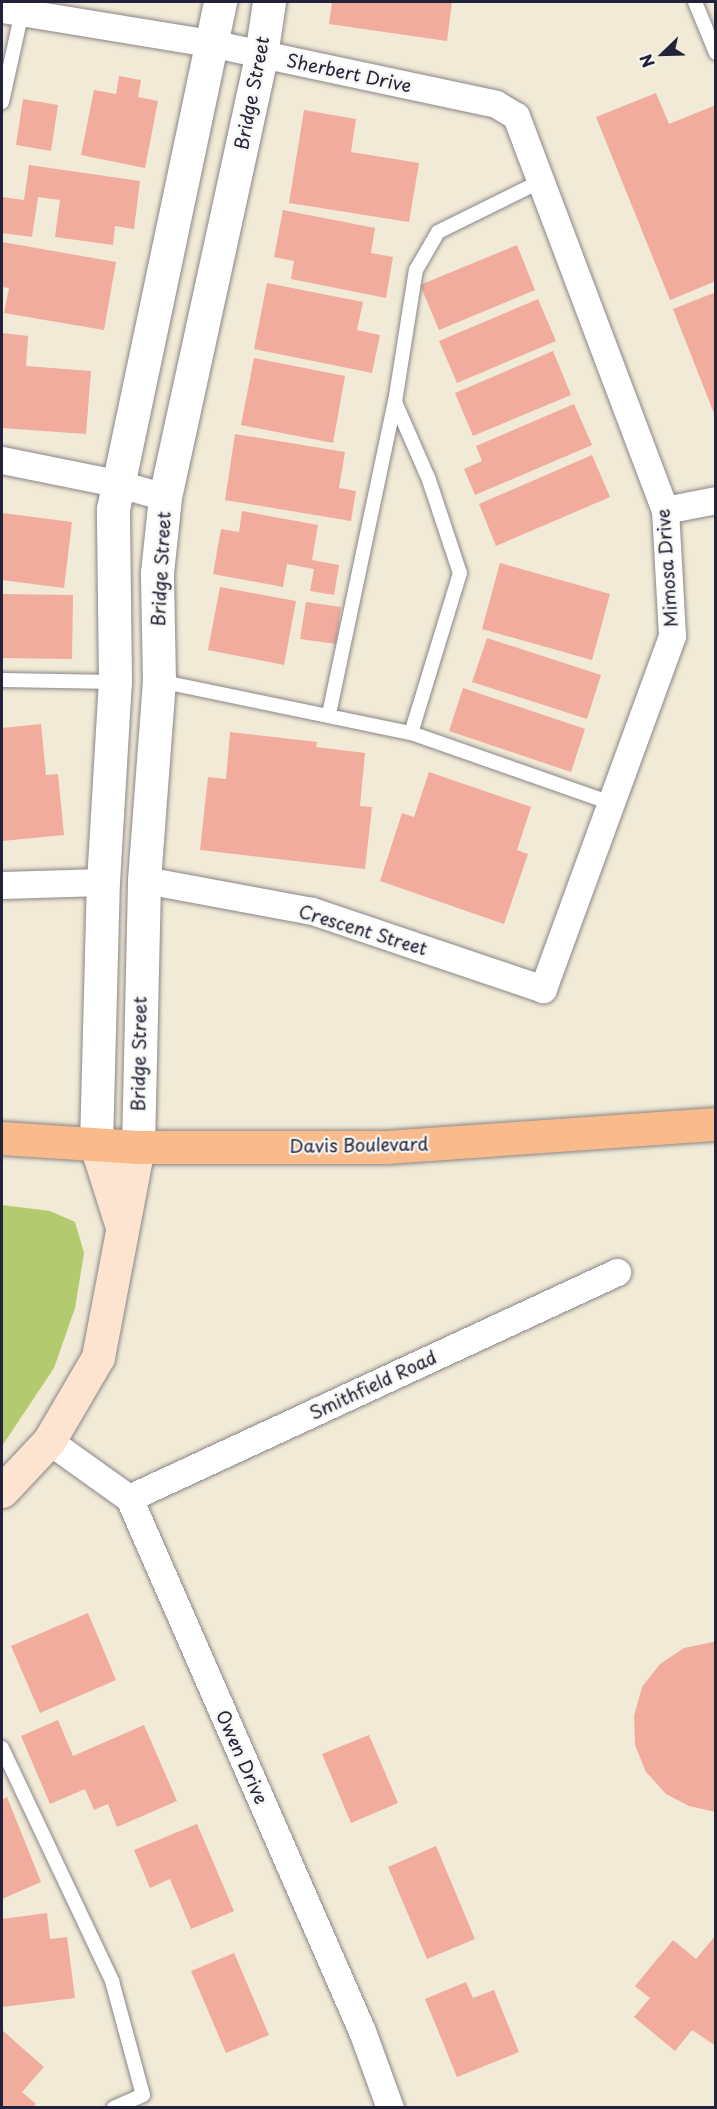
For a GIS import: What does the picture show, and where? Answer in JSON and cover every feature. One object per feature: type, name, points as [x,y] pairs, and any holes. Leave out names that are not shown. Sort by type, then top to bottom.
[{"type":"main road","name":"Davis Boulevard","points":[[2,1138],[138,1147],[386,1147],[716,1124]]},
{"type":"main road","points":[[96,1145],[121,1226]]},
{"type":"main road","points":[[2,1491],[49,1441],[98,1357],[121,1226],[138,1147]]},
{"type":"street","points":[[96,1145],[103,882],[115,682],[117,483],[220,2]]},
{"type":"street","name":"Bridge Street","points":[[138,1147],[144,880],[159,681],[157,573],[165,497],[261,56],[269,2]]},
{"type":"street","name":"Sherbert Drive","points":[[16,8],[210,43],[261,56],[496,104],[516,116]]},
{"type":"street","name":"Mimosa Drive","points":[[516,116],[665,510],[672,636],[543,989]]},
{"type":"street","points":[[2,460],[117,483],[165,497]]},
{"type":"street","points":[[665,510],[716,500]]},
{"type":"street","name":"Crescent Street","points":[[144,880],[312,911],[543,989]]},
{"type":"street","points":[[2,885],[103,882]]},
{"type":"street","name":"Smithfield Road","points":[[129,1498],[617,1272]]},
{"type":"street","points":[[49,1441],[129,1498]]},
{"type":"street","name":"Owen Drive","points":[[129,1498],[362,2031],[390,2108]]},
{"type":"lane","points":[[695,2],[716,53]]},
{"type":"lane","points":[[2,102],[16,8]]},
{"type":"lane","points":[[329,714],[395,402],[416,270],[438,231],[542,181]]},
{"type":"lane","points":[[395,402],[429,480],[460,573],[411,733]]},
{"type":"lane","points":[[2,680],[115,682]]},
{"type":"lane","points":[[159,681],[329,714],[411,733],[611,803]]},
{"type":"lane","points":[[2,1748],[112,1982],[143,2096],[114,2108]]},
{"type":"green space","points":[[2,1205],[50,1211],[75,1222],[84,1253],[75,1308],[54,1368],[2,1446]]},
{"type":"building","points":[[332,2],[452,2],[447,41],[329,24]]},
{"type":"building","points":[[119,76],[141,80],[138,97],[158,101],[145,168],[81,155],[94,90],[116,94]]},
{"type":"building","points":[[656,93],[669,124],[716,105],[716,281],[670,300],[596,117]]},
{"type":"building","points":[[23,99],[58,105],[51,151],[16,145]]},
{"type":"building","points":[[304,110],[356,119],[351,152],[419,163],[409,222],[289,203]]},
{"type":"building","points":[[29,165],[140,181],[134,229],[115,226],[113,245],[55,237],[60,200],[38,197],[32,237],[2,233],[2,197],[24,200]]},
{"type":"building","points":[[283,210],[375,228],[371,253],[393,257],[386,298],[291,279],[294,261],[274,257]]},
{"type":"building","points":[[2,242],[116,262],[104,330],[4,313],[9,288],[2,287]]},
{"type":"building","points":[[517,245],[535,290],[439,330],[420,285]]},
{"type":"building","points":[[267,283],[363,302],[357,330],[380,335],[372,373],[254,349]]},
{"type":"building","points":[[716,292],[716,416],[715,416],[673,309]]},
{"type":"building","points":[[538,299],[556,341],[457,383],[439,341]]},
{"type":"building","points":[[2,333],[28,336],[26,366],[91,371],[86,434],[2,428]]},
{"type":"building","points":[[553,351],[571,395],[473,436],[455,393]]},
{"type":"building","points":[[254,358],[345,376],[333,443],[241,425]]},
{"type":"building","points":[[574,404],[592,445],[475,495],[464,469],[482,461],[476,446]]},
{"type":"building","points":[[235,434],[345,452],[339,488],[356,491],[351,521],[225,500]]},
{"type":"building","points":[[592,455],[610,497],[496,546],[479,504]]},
{"type":"building","points":[[242,511],[318,525],[312,560],[339,565],[334,595],[310,591],[314,569],[287,564],[283,587],[213,574],[221,529],[239,532]]},
{"type":"building","points":[[2,513],[72,522],[64,588],[2,580]]},
{"type":"building","points":[[500,563],[610,594],[592,660],[482,629]]},
{"type":"building","points":[[220,587],[296,601],[284,665],[208,650]]},
{"type":"building","points":[[2,594],[73,595],[72,659],[2,658]]},
{"type":"building","points":[[306,602],[341,607],[336,644],[300,639]]},
{"type":"building","points":[[487,638],[601,675],[587,719],[472,682]]},
{"type":"building","points":[[463,688],[585,729],[571,772],[449,731]]},
{"type":"building","points":[[41,724],[46,775],[58,774],[64,835],[2,841],[2,728]]},
{"type":"building","points":[[230,732],[317,742],[316,747],[365,753],[360,806],[372,807],[365,869],[200,850],[208,777],[226,779]]},
{"type":"building","points":[[429,772],[531,807],[517,850],[528,854],[504,924],[380,881],[402,813],[414,817]]},
{"type":"building","points":[[88,1613],[116,1680],[40,1713],[11,1646]]},
{"type":"building","points":[[716,1642],[716,1812],[689,1806],[666,1794],[646,1772],[635,1745],[634,1716],[642,1687],[660,1664],[684,1648]]},
{"type":"building","points":[[58,1720],[73,1756],[144,1725],[177,1801],[117,1827],[108,1804],[94,1810],[85,1789],[50,1804],[21,1736]]},
{"type":"building","points":[[369,1735],[398,1803],[351,1823],[322,1754]]},
{"type":"building","points":[[7,1797],[41,1882],[2,1899],[2,1800]]},
{"type":"building","points":[[197,1824],[234,1911],[191,1929],[170,1879],[150,1888],[134,1850]]},
{"type":"building","points":[[436,1846],[475,1939],[427,1959],[388,1867]]},
{"type":"building","points":[[47,1913],[50,1939],[67,1937],[75,1998],[2,2007],[2,1919]]},
{"type":"building","points":[[716,1935],[716,2046],[692,2030],[675,2051],[634,2017],[650,1998],[635,1986],[673,1940],[696,1959]]},
{"type":"building","points":[[234,1953],[269,2035],[226,2053],[191,1971]]},
{"type":"building","points":[[466,1982],[473,1998],[494,1990],[519,2052],[457,2077],[425,1999]]},
{"type":"building","points":[[2,2030],[44,2067],[22,2092],[36,2104],[32,2108],[2,2108]]}]
